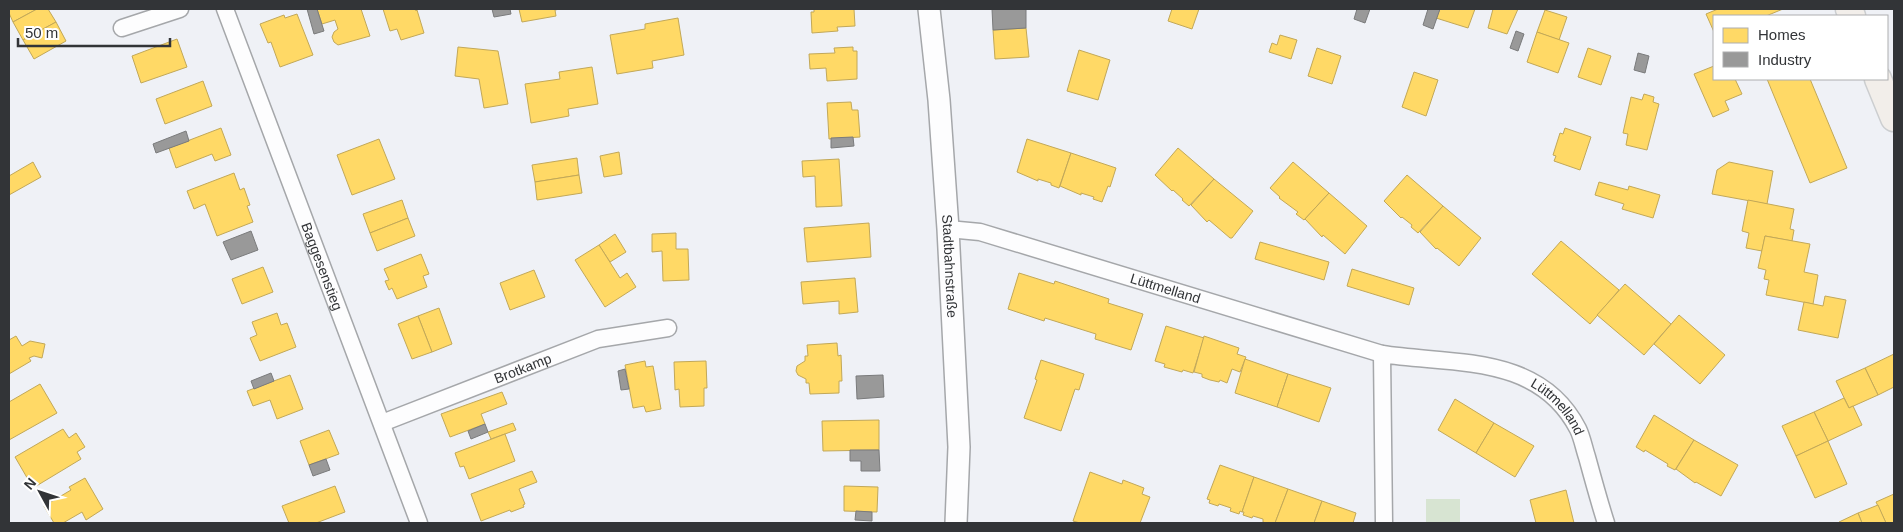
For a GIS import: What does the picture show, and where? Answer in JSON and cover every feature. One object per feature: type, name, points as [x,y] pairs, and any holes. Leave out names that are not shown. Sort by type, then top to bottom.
[{"type":"main road","points":[[1878,80],[1894,118]]},
{"type":"street","points":[[122,28],[180,9]]},
{"type":"street","name":"Baggesenstieg","points":[[225,9],[420,523]]},
{"type":"street","name":"Stadtbahnstraße","points":[[929,9],[939,100],[948,229],[958,447],[956,523]]},
{"type":"street","name":"Lüttmelland","points":[[948,229],[980,232],[1382,354],[1491,366],[1527,379],[1566,408],[1579,430],[1606,523]]},
{"type":"street","name":"Brotkamp","points":[[382,423],[598,339],[668,328]]},
{"type":"street","points":[[1382,354],[1384,523]]},
{"type":"green space","points":[[1426,499],[1460,499],[1460,523],[1426,523]]},
{"type":"building: Homes","points":[[9,9],[37,9],[13,22]]},
{"type":"building: Homes","points":[[37,9],[48,9],[56,22],[23,40],[13,22]]},
{"type":"building: Homes","points":[[317,9],[361,9],[370,36],[338,45],[332,37],[338,29],[335,20],[322,24]]},
{"type":"building: Homes","points":[[383,9],[417,10],[424,33],[401,40],[397,29],[390,31]]},
{"type":"building: Homes","points":[[519,9],[560,9],[555,10],[556,16],[522,22]]},
{"type":"building: Homes","points":[[814,9],[854,9],[855,26],[837,27],[838,31],[812,33],[811,12],[814,12]]},
{"type":"building: Homes","points":[[1172,9],[1199,9],[1192,29],[1168,21]]},
{"type":"building: Homes","points":[[1440,9],[1475,9],[1468,28],[1436,18]]},
{"type":"building: Homes","points":[[1493,9],[1518,9],[1507,34],[1488,28]]},
{"type":"building: Homes","points":[[1718,9],[1783,9],[1768,15],[1713,15],[1713,30],[1706,14]]},
{"type":"building: Homes","points":[[1545,10],[1567,17],[1559,40],[1537,32]]},
{"type":"building: Homes","points":[[297,14],[313,55],[280,67],[271,42],[268,43],[260,24],[284,15],[285,18]]},
{"type":"building: Homes","points":[[678,18],[684,55],[652,61],[653,68],[617,74],[610,35],[645,29],[645,24]]},
{"type":"building: Homes","points":[[56,22],[66,41],[34,59],[23,40]]},
{"type":"building: Homes","points":[[1026,28],[1029,57],[995,59],[993,30]]},
{"type":"building: Homes","points":[[1537,32],[1569,43],[1558,73],[1527,62]]},
{"type":"building: Homes","points":[[1280,35],[1297,40],[1291,59],[1269,52],[1272,43],[1277,45]]},
{"type":"building: Homes","points":[[177,39],[187,67],[141,83],[132,56]]},
{"type":"building: Homes","points":[[458,47],[498,51],[508,104],[484,108],[479,79],[455,76]]},
{"type":"building: Homes","points":[[853,47],[853,51],[857,51],[857,79],[827,81],[826,68],[810,69],[809,54],[835,53],[834,48]]},
{"type":"building: Homes","points":[[1317,48],[1341,56],[1332,84],[1308,76]]},
{"type":"building: Homes","points":[[1588,48],[1611,56],[1601,85],[1578,77]]},
{"type":"building: Homes","points":[[1079,50],[1110,60],[1098,100],[1067,91]]},
{"type":"building: Homes","points":[[1713,66],[1713,80],[1735,80],[1742,94],[1725,101],[1729,110],[1713,117],[1694,74]]},
{"type":"building: Homes","points":[[592,67],[598,104],[568,109],[569,116],[531,123],[525,84],[560,79],[559,72]]},
{"type":"building: Homes","points":[[1414,72],[1438,80],[1426,116],[1402,107]]},
{"type":"building: Homes","points":[[1767,80],[1810,80],[1847,168],[1810,183]]},
{"type":"building: Homes","points":[[203,81],[212,106],[165,124],[156,99]]},
{"type":"building: Homes","points":[[1644,94],[1654,97],[1653,102],[1659,104],[1647,150],[1626,145],[1628,134],[1623,133],[1631,97],[1642,100]]},
{"type":"building: Homes","points":[[851,102],[852,110],[858,110],[860,137],[829,139],[827,103]]},
{"type":"building: Homes","points":[[221,128],[231,155],[215,161],[212,154],[176,168],[169,148]]},
{"type":"building: Homes","points":[[1565,128],[1591,137],[1580,170],[1554,161],[1556,156],[1553,155],[1560,133],[1563,134]]},
{"type":"building: Homes","points":[[379,139],[395,179],[352,195],[337,155]]},
{"type":"building: Homes","points":[[1027,139],[1071,153],[1059,188],[1051,185],[1051,183],[1038,179],[1038,181],[1017,172]]},
{"type":"building: Homes","points":[[1178,148],[1214,179],[1189,206],[1155,175]]},
{"type":"building: Homes","points":[[619,152],[622,174],[604,177],[600,156]]},
{"type":"building: Homes","points":[[1071,153],[1116,168],[1110,187],[1108,186],[1102,202],[1093,199],[1094,197],[1081,193],[1081,195],[1060,186]]},
{"type":"building: Homes","points":[[577,158],[579,175],[535,182],[532,165]]},
{"type":"building: Homes","points":[[839,159],[842,206],[816,207],[815,176],[803,177],[802,161]]},
{"type":"building: Homes","points":[[33,162],[41,177],[9,195],[9,176]]},
{"type":"building: Homes","points":[[1293,162],[1329,193],[1304,220],[1296,214],[1298,212],[1279,198],[1270,188]]},
{"type":"building: Homes","points":[[1729,162],[1773,171],[1767,204],[1712,194],[1717,170]]},
{"type":"building: Homes","points":[[234,173],[240,190],[244,188],[250,205],[247,206],[253,222],[217,236],[205,204],[194,209],[187,191]]},
{"type":"building: Homes","points":[[579,175],[582,193],[537,200],[535,182]]},
{"type":"building: Homes","points":[[1407,175],[1443,206],[1418,233],[1411,227],[1412,225],[1401,218],[1384,201]]},
{"type":"building: Homes","points":[[1214,179],[1253,211],[1232,238],[1209,220],[1207,222],[1191,205]]},
{"type":"building: Homes","points":[[1599,182],[1628,190],[1629,186],[1660,195],[1653,218],[1622,209],[1624,204],[1595,195]]},
{"type":"building: Homes","points":[[1329,193],[1367,226],[1345,254],[1323,235],[1322,237],[1305,219]]},
{"type":"building: Homes","points":[[402,200],[408,218],[370,233],[363,214]]},
{"type":"building: Homes","points":[[1748,200],[1794,209],[1790,229],[1794,230],[1792,241],[1765,236],[1762,251],[1746,248],[1749,233],[1742,231]]},
{"type":"building: Homes","points":[[1443,206],[1481,238],[1459,266],[1436,249],[1420,232]]},
{"type":"building: Homes","points":[[408,218],[415,236],[377,251],[370,233]]},
{"type":"building: Homes","points":[[869,223],[871,257],[807,262],[804,228]]},
{"type":"building: Homes","points":[[676,233],[676,249],[688,249],[689,280],[663,281],[662,251],[652,252],[652,234]]},
{"type":"building: Homes","points":[[615,234],[626,252],[610,262],[599,245]]},
{"type":"building: Homes","points":[[1765,236],[1810,244],[1804,272],[1818,275],[1813,304],[1766,295],[1769,280],[1764,279],[1766,270],[1758,268]]},
{"type":"building: Homes","points":[[1561,241],[1619,290],[1590,324],[1532,274]]},
{"type":"building: Homes","points":[[1260,242],[1329,262],[1324,280],[1255,259]]},
{"type":"building: Homes","points":[[599,245],[620,278],[627,273],[636,287],[605,307],[575,260]]},
{"type":"building: Homes","points":[[421,254],[429,274],[423,276],[427,287],[397,299],[392,288],[389,290],[385,281],[389,280],[384,269]]},
{"type":"building: Homes","points":[[263,267],[273,292],[242,304],[232,279]]},
{"type":"building: Homes","points":[[1352,269],[1414,288],[1409,305],[1347,286]]},
{"type":"building: Homes","points":[[534,270],[545,297],[510,310],[500,283]]},
{"type":"building: Homes","points":[[1019,273],[1054,284],[1055,281],[1109,299],[1108,303],[1143,314],[1131,350],[1095,339],[1096,334],[1045,318],[1044,321],[1008,309]]},
{"type":"building: Homes","points":[[855,278],[858,312],[839,314],[839,301],[803,304],[801,282]]},
{"type":"building: Homes","points":[[1625,284],[1671,324],[1644,355],[1597,315]]},
{"type":"building: Homes","points":[[1825,296],[1846,300],[1838,338],[1798,330],[1804,302],[1823,306]]},
{"type":"building: Homes","points":[[439,308],[452,344],[432,352],[418,316]]},
{"type":"building: Homes","points":[[277,313],[281,325],[287,323],[296,347],[260,361],[250,338],[257,335],[252,322]]},
{"type":"building: Homes","points":[[1679,315],[1725,355],[1700,384],[1654,344]]},
{"type":"building: Homes","points":[[418,316],[432,352],[412,359],[398,324]]},
{"type":"building: Homes","points":[[1166,326],[1204,338],[1193,373],[1164,367],[1165,364],[1155,361]]},
{"type":"building: Homes","points":[[16,336],[22,346],[30,341],[45,344],[42,358],[34,356],[29,358],[31,361],[9,374],[9,340]]},
{"type":"building: Homes","points":[[1204,336],[1239,348],[1237,354],[1246,357],[1240,372],[1232,369],[1227,383],[1220,380],[1219,382],[1210,380],[1202,377],[1202,374],[1194,372]]},
{"type":"building: Homes","points":[[837,343],[838,356],[841,355],[842,381],[839,381],[839,393],[810,394],[809,383],[806,383],[806,379],[798,375],[796,371],[797,366],[805,361],[805,356],[808,356],[807,345]]},
{"type":"building: Homes","points":[[1894,354],[1894,387],[1878,395],[1865,368]]},
{"type":"building: Homes","points":[[1245,359],[1288,374],[1277,407],[1235,393]]},
{"type":"building: Homes","points":[[1041,360],[1084,374],[1079,390],[1075,389],[1061,431],[1024,418],[1037,380],[1035,379]]},
{"type":"building: Homes","points":[[645,361],[646,367],[653,366],[661,409],[646,412],[644,406],[633,408],[625,365]]},
{"type":"building: Homes","points":[[706,361],[707,388],[704,388],[704,406],[680,407],[679,389],[675,390],[674,362]]},
{"type":"building: Homes","points":[[1865,368],[1878,395],[1849,408],[1836,381]]},
{"type":"building: Homes","points":[[1288,374],[1331,388],[1319,422],[1277,407]]},
{"type":"building: Homes","points":[[290,375],[303,409],[277,419],[270,400],[253,406],[247,391]]},
{"type":"building: Homes","points":[[40,384],[57,413],[9,440],[9,402]]},
{"type":"building: Homes","points":[[502,392],[507,404],[481,414],[485,424],[450,437],[441,414]]},
{"type":"building: Homes","points":[[1844,398],[1849,408],[1853,406],[1862,425],[1828,441],[1814,412]]},
{"type":"building: Homes","points":[[1455,399],[1494,423],[1476,453],[1438,430]]},
{"type":"building: Homes","points":[[1814,412],[1828,441],[1796,456],[1782,426]]},
{"type":"building: Homes","points":[[1654,415],[1694,440],[1675,470],[1645,450],[1644,452],[1636,447]]},
{"type":"building: Homes","points":[[879,420],[879,450],[823,451],[822,421]]},
{"type":"building: Homes","points":[[513,423],[516,430],[491,439],[488,432]]},
{"type":"building: Homes","points":[[1494,423],[1534,446],[1515,477],[1476,453]]},
{"type":"building: Homes","points":[[63,429],[69,438],[76,433],[85,447],[77,452],[81,459],[33,488],[15,457]]},
{"type":"building: Homes","points":[[329,430],[339,454],[309,465],[300,441]]},
{"type":"building: Homes","points":[[505,434],[515,461],[469,479],[464,466],[460,467],[455,453]]},
{"type":"building: Homes","points":[[1694,440],[1738,465],[1721,496],[1695,483],[1676,469]]},
{"type":"building: Homes","points":[[1828,441],[1847,484],[1815,498],[1796,456]]},
{"type":"building: Homes","points":[[1220,465],[1254,477],[1242,512],[1240,511],[1239,514],[1230,511],[1231,508],[1209,503],[1210,500],[1207,499]]},
{"type":"building: Homes","points":[[532,471],[537,482],[519,489],[525,504],[523,505],[524,507],[481,521],[471,494]]},
{"type":"building: Homes","points":[[1090,472],[1122,484],[1123,480],[1144,488],[1142,494],[1150,497],[1140,523],[1080,523],[1073,521]]},
{"type":"building: Homes","points":[[1254,477],[1288,489],[1275,523],[1265,523],[1263,519],[1243,515],[1244,512],[1242,512]]},
{"type":"building: Homes","points":[[85,478],[103,509],[86,520],[82,512],[63,523],[54,523],[44,506],[71,490],[69,487]]},
{"type":"building: Homes","points":[[335,486],[345,512],[316,523],[289,523],[282,506]]},
{"type":"building: Homes","points":[[844,486],[878,487],[877,512],[844,511]]},
{"type":"building: Homes","points":[[1288,489],[1322,501],[1314,523],[1275,523]]},
{"type":"building: Homes","points":[[1566,490],[1574,523],[1536,523],[1530,500]]},
{"type":"building: Homes","points":[[1894,494],[1894,523],[1886,523],[1876,502]]},
{"type":"building: Homes","points":[[1322,501],[1356,513],[1353,523],[1314,523]]},
{"type":"building: Homes","points":[[1878,505],[1886,523],[1862,523],[1858,513]]},
{"type":"building: Homes","points":[[1858,513],[1862,523],[1839,523],[1839,522]]},
{"type":"building: Industry","points":[[307,9],[317,9],[324,31],[314,34]]},
{"type":"building: Industry","points":[[492,9],[510,9],[511,14],[494,17]]},
{"type":"building: Industry","points":[[992,9],[1026,9],[1026,28],[993,30]]},
{"type":"building: Industry","points":[[1357,9],[1370,9],[1365,23],[1354,19]]},
{"type":"building: Industry","points":[[1428,9],[1440,9],[1433,29],[1423,25]]},
{"type":"building: Industry","points":[[1516,31],[1524,34],[1518,51],[1510,48]]},
{"type":"building: Industry","points":[[1638,53],[1649,56],[1645,73],[1634,70]]},
{"type":"building: Industry","points":[[186,131],[189,141],[156,153],[153,144]]},
{"type":"building: Industry","points":[[853,137],[854,146],[831,148],[831,138]]},
{"type":"building: Industry","points":[[251,231],[258,250],[231,260],[223,242]]},
{"type":"building: Industry","points":[[625,369],[629,389],[621,390],[618,371]]},
{"type":"building: Industry","points":[[271,373],[274,381],[254,389],[251,381]]},
{"type":"building: Industry","points":[[883,375],[884,397],[857,399],[856,376]]},
{"type":"building: Industry","points":[[485,424],[488,432],[471,439],[468,431]]},
{"type":"building: Industry","points":[[850,450],[879,450],[880,471],[861,471],[861,461],[850,461]]},
{"type":"building: Industry","points":[[326,459],[330,470],[313,476],[309,465]]},
{"type":"building: Industry","points":[[856,511],[872,512],[872,521],[855,520]]}]
